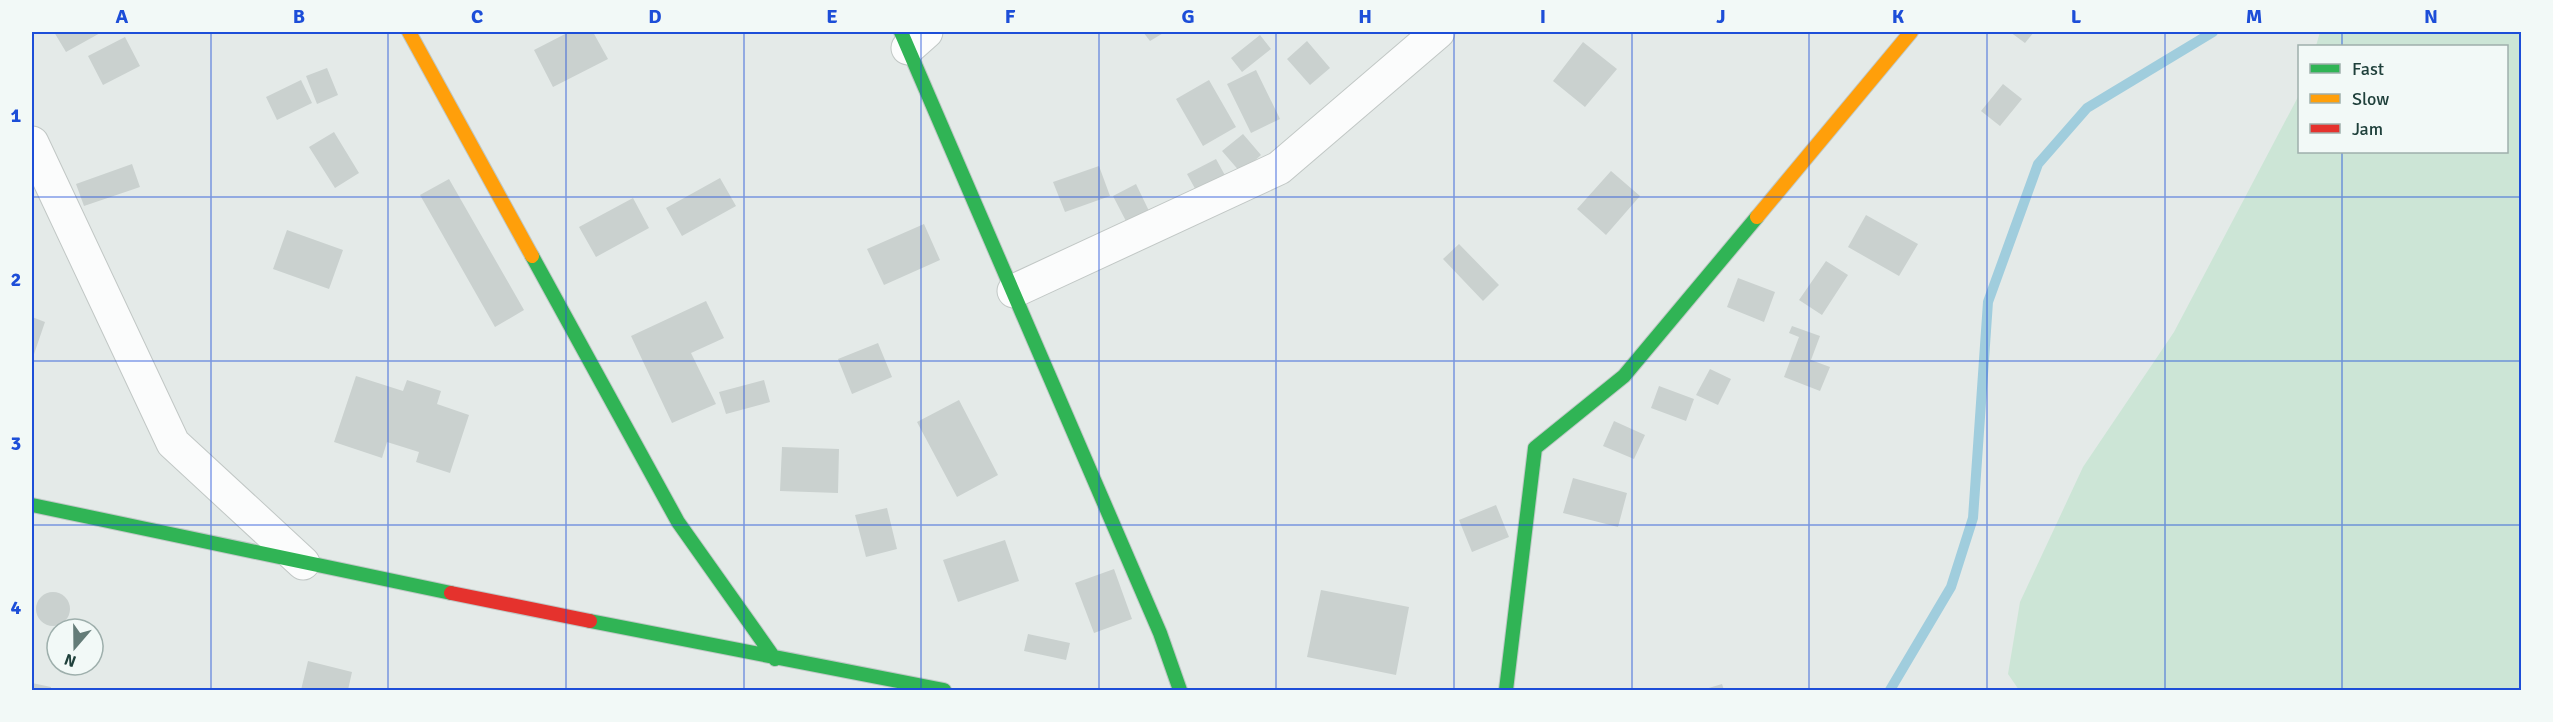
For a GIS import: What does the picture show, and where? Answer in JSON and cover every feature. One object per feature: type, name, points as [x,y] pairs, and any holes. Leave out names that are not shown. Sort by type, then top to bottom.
[{"type":"street","points":[[409,32],[678,522],[775,659]]},
{"type":"street","points":[[1014,291],[1280,168],[1438,32]]},
{"type":"street","points":[[1506,690],[1535,448],[1624,376],[1911,32]]},
{"type":"street","points":[[912,37],[1014,291],[1160,633],[1180,690]]},
{"type":"street","points":[[32,143],[173,443],[303,563]]},
{"type":"street","points":[[32,505],[775,659],[944,690]]},
{"type":"green space","points":[[2320,32],[2521,32],[2521,690],[2019,690],[2008,674],[2020,602],[2083,467],[2174,332],[2298,97],[2298,153],[2508,153],[2508,45],[2316,45]]},
{"type":"building","points":[[54,32],[102,32],[66,52]]},
{"type":"building","points":[[569,32],[593,32],[608,59],[553,87],[534,50]]},
{"type":"building","points":[[1143,32],[1165,32],[1150,41]]},
{"type":"building","points":[[2010,32],[2034,32],[2025,43]]},
{"type":"building","points":[[1260,35],[1271,49],[1242,72],[1231,58]]},
{"type":"building","points":[[125,37],[140,66],[103,85],[88,56]]},
{"type":"building","points":[[1307,41],[1330,68],[1310,85],[1287,59]]},
{"type":"building","points":[[1583,42],[1617,69],[1585,107],[1553,81]]},
{"type":"building","points":[[327,68],[338,95],[317,104],[306,76]]},
{"type":"building","points":[[1256,70],[1280,119],[1251,133],[1227,84]]},
{"type":"building","points":[[301,80],[312,103],[277,120],[266,97]]},
{"type":"building","points":[[1209,80],[1236,127],[1203,146],[1176,99]]},
{"type":"building","points":[[2003,84],[2022,99],[2000,126],[1981,111]]},
{"type":"building","points":[[334,132],[359,173],[335,188],[309,147]]},
{"type":"building","points":[[1243,134],[1261,155],[1241,173],[1222,151]]},
{"type":"building","points":[[1216,159],[1227,179],[1198,194],[1187,174]]},
{"type":"building","points":[[132,164],[140,187],[84,206],[76,184]]},
{"type":"building","points":[[1099,166],[1110,196],[1065,212],[1053,182]]},
{"type":"building","points":[[1611,171],[1640,196],[1606,235],[1577,209]]},
{"type":"building","points":[[720,178],[736,206],[682,236],[666,208]]},
{"type":"building","points":[[449,179],[524,310],[495,327],[420,195]]},
{"type":"building","points":[[1136,184],[1149,211],[1127,223],[1113,196]]},
{"type":"building","points":[[633,198],[649,228],[596,257],[579,227]]},
{"type":"building","points":[[1866,215],[1918,244],[1899,276],[1848,247]]},
{"type":"building","points":[[924,224],[940,260],[884,285],[867,249]]},
{"type":"building","points":[[287,230],[343,250],[329,289],[273,269]]},
{"type":"building","points":[[1459,244],[1499,285],[1483,301],[1443,259]]},
{"type":"building","points":[[1826,261],[1848,275],[1822,315],[1799,300]]},
{"type":"building","points":[[1738,278],[1775,292],[1764,322],[1727,307]]},
{"type":"building","points":[[706,301],[724,338],[691,353],[716,404],[672,423],[631,336]]},
{"type":"building","points":[[32,317],[45,322],[32,360]]},
{"type":"building","points":[[1792,326],[1820,336],[1811,360],[1830,367],[1820,391],[1784,377],[1799,337],[1789,333]]},
{"type":"building","points":[[878,343],[892,377],[852,394],[838,359]]},
{"type":"building","points":[[1710,369],[1731,379],[1718,405],[1696,395]]},
{"type":"building","points":[[356,376],[403,391],[407,380],[441,391],[437,404],[469,415],[450,473],[416,462],[419,452],[387,442],[382,458],[334,442]]},
{"type":"building","points":[[764,380],[770,402],[726,414],[719,392]]},
{"type":"building","points":[[1659,386],[1694,399],[1686,421],[1651,408]]},
{"type":"building","points":[[959,400],[998,475],[957,497],[917,422]]},
{"type":"building","points":[[1614,421],[1645,435],[1634,459],[1603,446]]},
{"type":"building","points":[[782,447],[839,449],[838,493],[780,491]]},
{"type":"building","points":[[1573,478],[1627,493],[1618,527],[1563,513]]},
{"type":"building","points":[[1496,505],[1509,537],[1472,552],[1459,520]]},
{"type":"building","points":[[887,508],[897,549],[866,557],[855,515]]},
{"type":"building","points":[[1005,540],[1019,581],[958,602],[943,560]]},
{"type":"building","points":[[1114,569],[1132,619],[1094,633],[1075,583]]},
{"type":"building","points":[[1321,590],[1409,607],[1396,675],[1307,657]]},
{"type":"building","points":[[46,593],[60,593],[69,602],[68,617],[45,617],[45,624],[37,616],[37,602]]},
{"type":"building","points":[[1028,634],[1070,643],[1066,660],[1024,651]]},
{"type":"building","points":[[308,661],[352,672],[348,690],[301,690]]},
{"type":"building","points":[[32,683],[51,687],[51,690],[32,690]]},
{"type":"building","points":[[1722,684],[1724,690],[1702,690]]},
{"type":"waterway","points":[[1890,690],[1951,587],[1973,518],[1988,302],[2038,164],[2087,108],[2213,32]]},
{"type":"traffic: fast","points":[[901,32],[1160,633],[1180,690]]},
{"type":"traffic: fast","points":[[1506,690],[1535,448],[1624,376],[1757,217]]},
{"type":"traffic: fast","points":[[532,256],[678,522],[775,659]]},
{"type":"traffic: fast","points":[[32,505],[451,593]]},
{"type":"traffic: fast","points":[[590,621],[944,690]]},
{"type":"traffic: slow","points":[[409,32],[532,256]]},
{"type":"traffic: slow","points":[[1757,217],[1911,32]]},
{"type":"traffic: jam","points":[[451,593],[590,621]]}]
